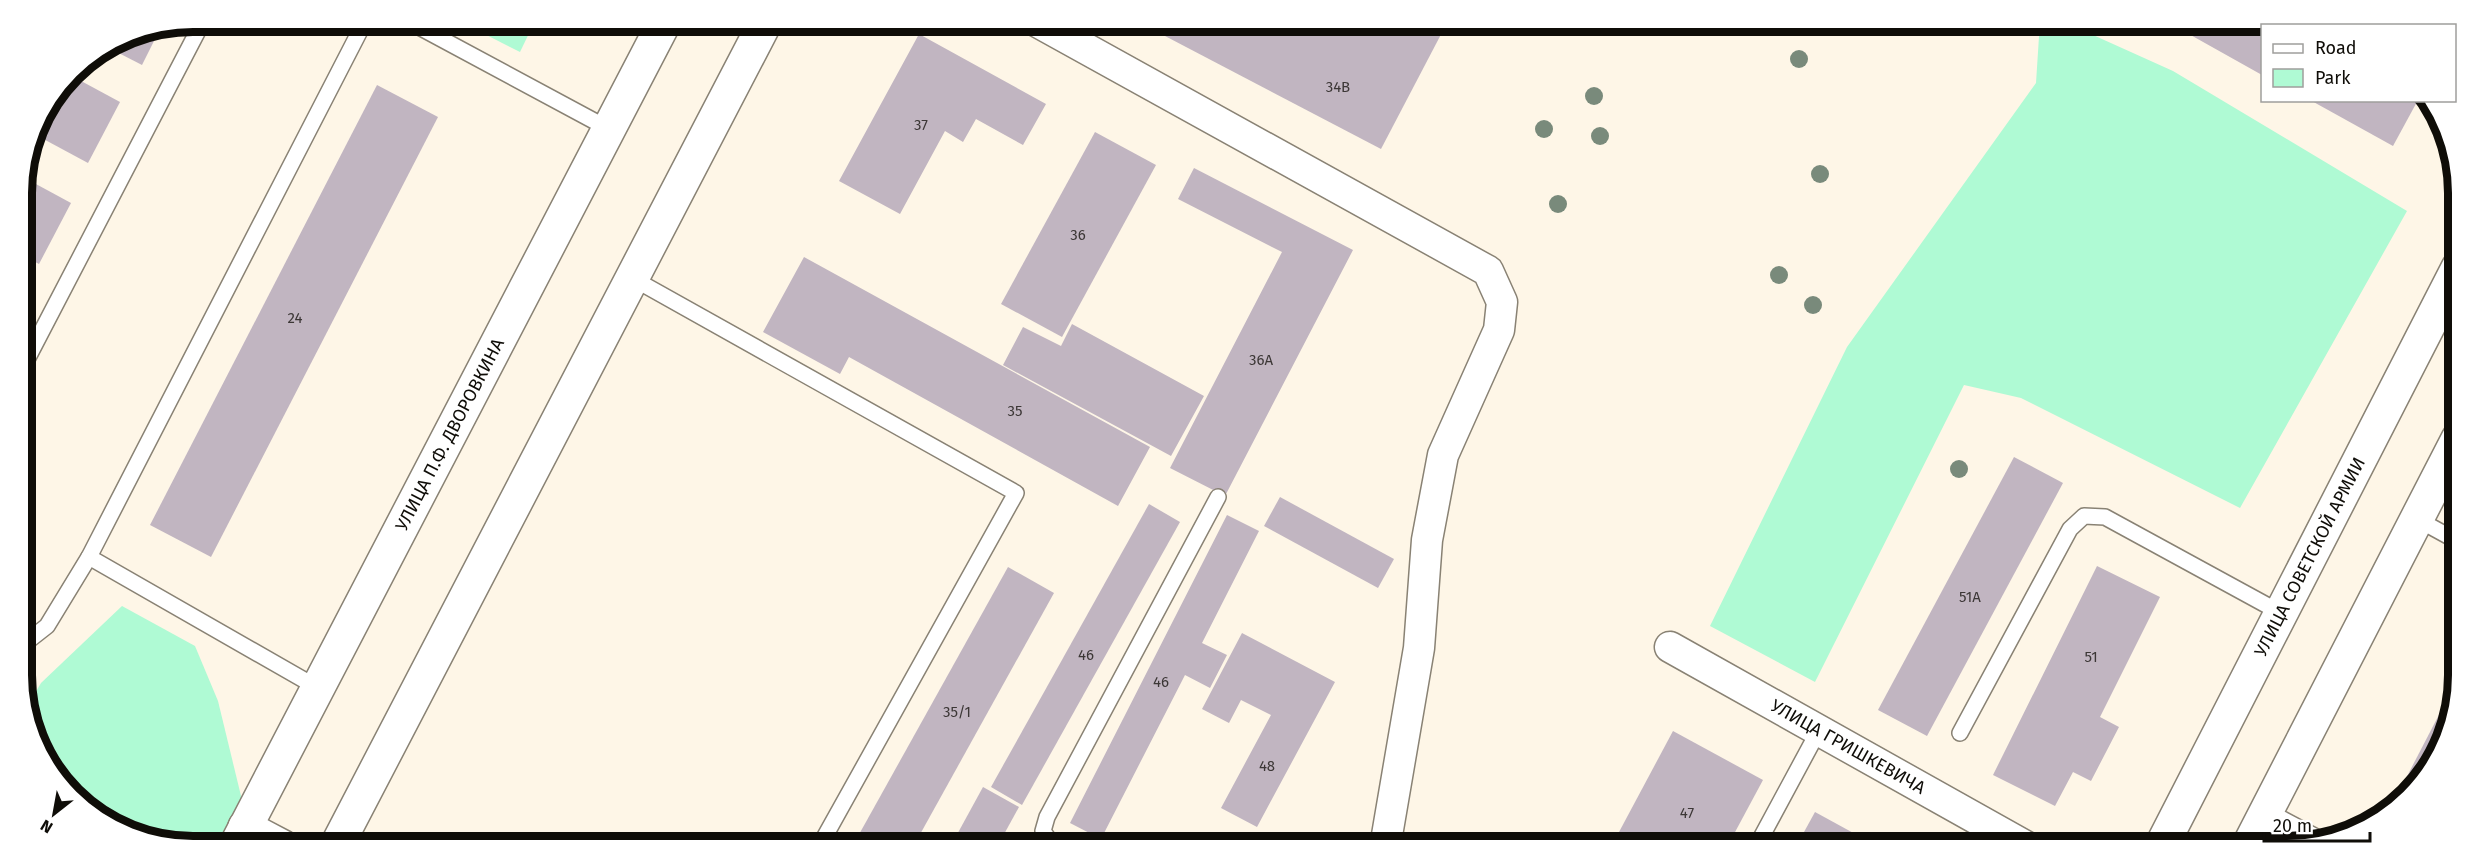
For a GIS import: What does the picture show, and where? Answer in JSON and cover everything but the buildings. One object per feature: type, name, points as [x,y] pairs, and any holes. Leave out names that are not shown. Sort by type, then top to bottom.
[{"type":"street","name":"УЛИЦА П.Ф. ДВОРОВКИНА","points":[[241,836],[659,32]]},
{"type":"street","points":[[342,836],[759,32]]},
{"type":"street","points":[[1056,32],[1488,270],[1502,302],[1499,330],[1443,455],[1427,540],[1419,648],[1386,836]]},
{"type":"street","name":"УЛИЦА СОВЕТСКОЙ АРМИИ","points":[[2167,836],[2448,287]]},
{"type":"street","points":[[2254,836],[2448,459]]},
{"type":"street","name":"УЛИЦА ГРИШКЕВИЧА","points":[[1670,647],[2007,836]]},
{"type":"lane","points":[[32,350],[197,32]]},
{"type":"lane","points":[[32,638],[47,626],[89,557],[359,32]]},
{"type":"lane","points":[[428,32],[609,129]]},
{"type":"lane","points":[[632,278],[1016,493],[825,836]]},
{"type":"lane","points":[[1046,836],[1043,831],[1047,817],[1218,497]]},
{"type":"lane","points":[[1960,733],[2070,529],[2084,516],[2105,517],[2281,613]]},
{"type":"lane","points":[[2417,519],[2448,536]]},
{"type":"lane","points":[[89,557],[318,688]]},
{"type":"lane","points":[[1762,836],[1819,730]]},
{"type":"lane","points":[[2266,811],[2312,834]]},
{"type":"green space","points":[[481,32],[530,32],[520,52]]},
{"type":"green space","points":[[2039,32],[2086,32],[2173,71],[2407,211],[2240,508],[2021,398],[1964,385],[1815,682],[1710,626],[1847,347],[2036,83]]},
{"type":"green space","points":[[122,606],[195,646],[218,701],[242,800],[224,836],[171,835],[151,831],[121,820],[86,797],[84,784],[71,782],[48,747],[40,727],[33,697],[41,683]]}]
